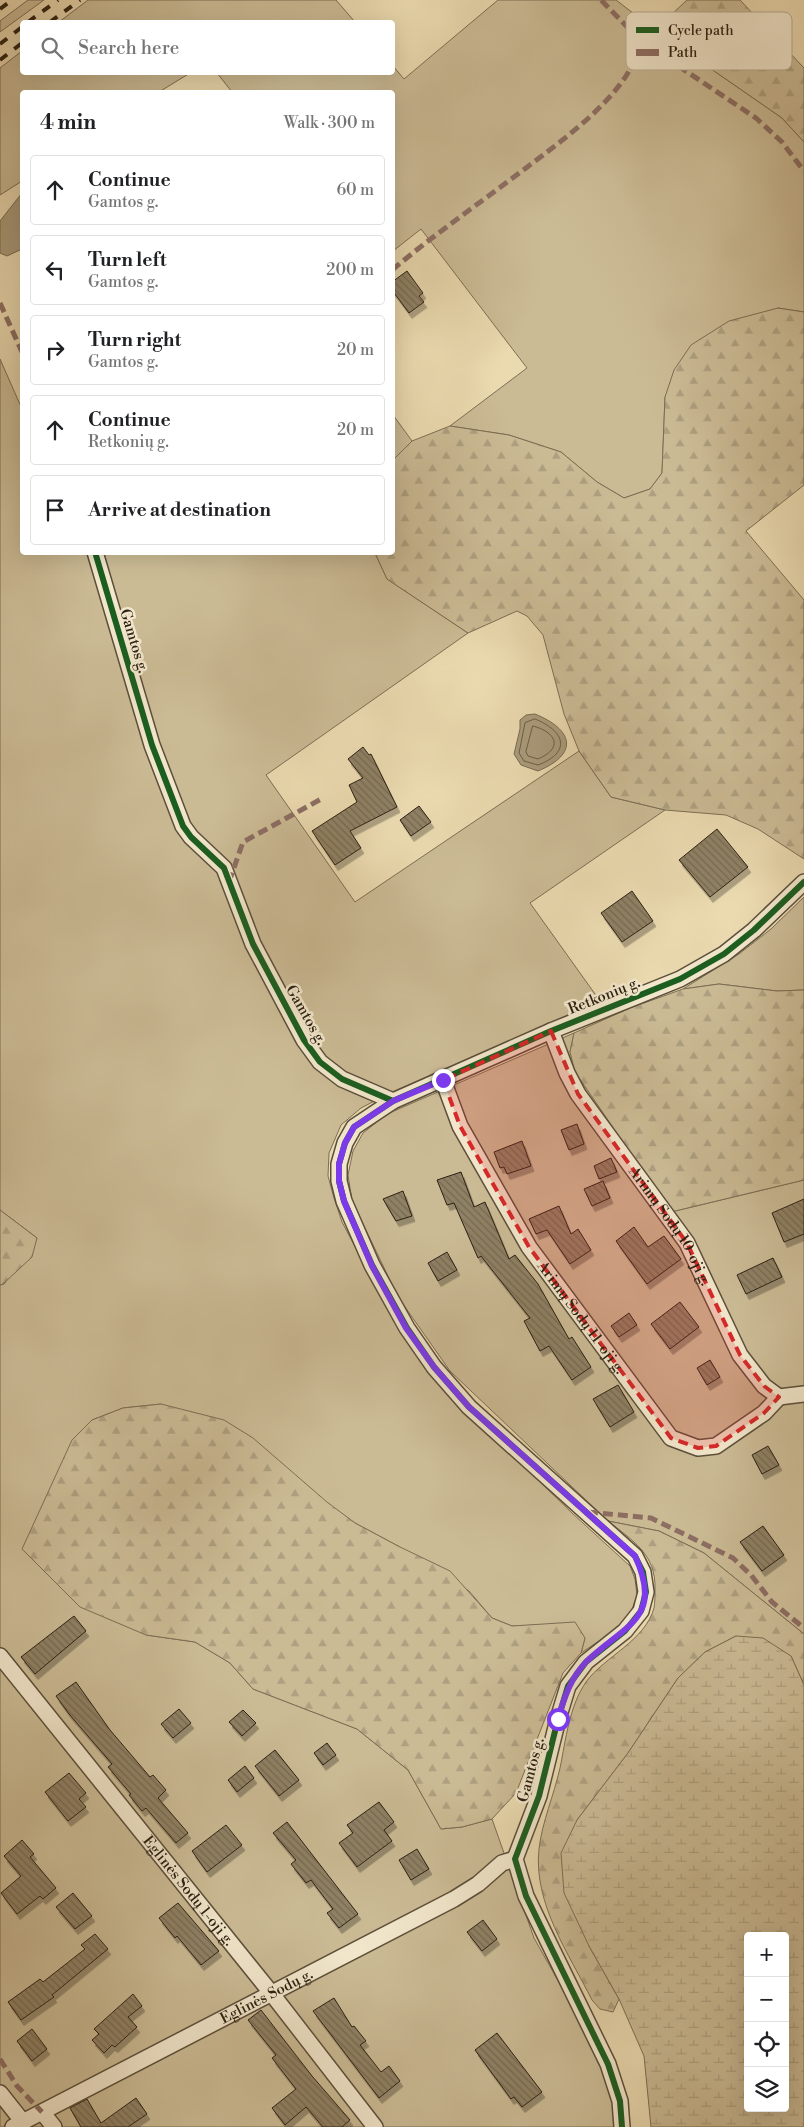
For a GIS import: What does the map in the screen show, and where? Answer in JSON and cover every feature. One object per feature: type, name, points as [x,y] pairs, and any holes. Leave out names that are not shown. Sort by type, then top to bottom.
[{"type":"street","name":"Gamtos g.","points":[[96,555],[152,745],[183,826],[191,837],[224,868],[253,944],[304,1040],[320,1062],[342,1078],[393,1101]]},
{"type":"street","name":"Retkonių g.","points":[[393,1101],[550,1031],[680,979],[724,954],[754,930],[804,882]]},
{"type":"street","name":"Arimų Sodų 10-oji g.","points":[[550,1031],[567,1073],[578,1094],[687,1243],[740,1355],[764,1386],[779,1397]]},
{"type":"street","name":"Arimų Sodų 11-oji g.","points":[[443,1080],[460,1126],[529,1247],[671,1438],[698,1448],[716,1446],[764,1413],[779,1397]]},
{"type":"street","name":"Gamtos g.","points":[[393,1101],[354,1127],[345,1143],[339,1164],[339,1181],[344,1201],[372,1266],[406,1328],[434,1367],[469,1407],[635,1556],[643,1572],[646,1592],[641,1611],[626,1631],[586,1662],[568,1686],[539,1796],[516,1859]]},
{"type":"street","points":[[779,1397],[804,1394]]},
{"type":"street","name":"Eglinės Sodų 1-oji g.","points":[[0,1656],[272,1994],[375,2127]]},
{"type":"street","points":[[516,1859],[526,1896],[608,2064],[620,2101],[622,2127]]},
{"type":"street","name":"Eglinės Sodų g.","points":[[18,2124],[454,1899],[478,1884],[502,1863],[516,1859]]},
{"type":"street","points":[[0,2093],[18,2124]]},
{"type":"street","points":[[42,2112],[54,2127]]},
{"type":"highlighted area","points":[[551,1031],[578,1094],[687,1243],[740,1355],[764,1386],[779,1397],[764,1413],[716,1446],[698,1448],[671,1438],[529,1247],[460,1126],[443,1080]]},
{"type":"green space","points":[[28,0],[44,0],[0,32],[0,21]]},
{"type":"green space","points":[[88,0],[336,0],[353,20],[62,20]]},
{"type":"green space","points":[[498,0],[616,0],[632,12],[626,12],[626,70],[713,70],[782,118],[804,142],[804,312],[778,308],[665,397],[662,473],[650,489],[624,498],[597,482],[561,452],[509,435],[450,426],[527,368],[421,229],[395,249],[395,90],[230,90],[219,75],[395,75],[395,68],[404,79]]},
{"type":"green space","points":[[687,0],[740,0],[751,12],[674,12]]},
{"type":"green space","points":[[20,53],[20,75],[187,75],[162,90],[20,90],[20,182],[0,195],[0,68]]},
{"type":"green space","points":[[792,55],[804,68],[804,142],[782,118],[713,70],[792,70]]},
{"type":"green space","points":[[778,308],[804,312],[804,485],[746,531],[804,600],[804,859],[758,829],[726,815],[665,810],[611,797],[579,751],[564,714],[543,635],[527,616],[517,611],[468,633],[387,579],[376,555],[395,555],[395,458],[412,441],[450,426],[509,435],[561,452],[597,482],[624,498],[650,489],[662,473],[665,397],[674,370],[691,345],[729,321]]},
{"type":"green space","points":[[0,359],[20,404],[20,555],[376,555],[387,579],[468,633],[266,775],[355,902],[579,751],[611,797],[665,810],[530,903],[600,1001],[390,1093],[361,1108],[341,1125],[329,1153],[328,1176],[342,1222],[401,1333],[429,1374],[572,1513],[630,1566],[635,1579],[637,1595],[631,1612],[620,1627],[581,1653],[585,1638],[540,1625],[512,1626],[492,1618],[469,1591],[398,1546],[355,1523],[327,1503],[161,1404],[123,1408],[92,1420],[146,1635],[195,1642],[230,1663],[253,1689],[357,1729],[408,1770],[441,1829],[462,1827],[492,1819],[534,1938],[597,2050],[612,2094],[616,2127],[0,2127],[0,1285],[4,1284],[37,1238],[0,1210]]},
{"type":"green space","points":[[395,418],[412,441],[395,458]]},
{"type":"green space","points":[[804,897],[804,990],[777,991],[719,984],[683,989],[739,954],[771,929]]},
{"type":"green space","points":[[719,984],[777,991],[804,990],[804,1180],[671,1212],[575,1072],[570,1052],[574,1033],[630,1008],[683,989]]},
{"type":"green space","points":[[574,1033],[570,1052],[671,1212],[804,1180],[804,1634],[704,1553],[659,1531],[608,1521],[450,1371],[398,1297],[352,1201],[348,1175],[353,1151],[363,1133],[387,1114]]},
{"type":"green space","points":[[0,1210],[37,1238],[32,1257],[0,1285]]},
{"type":"green space","points":[[161,1404],[224,1420],[253,1438],[327,1502],[355,1523],[450,1571],[492,1618],[512,1626],[575,1622],[585,1638],[581,1653],[563,1673],[516,1793],[492,1819],[462,1827],[441,1829],[408,1770],[357,1729],[253,1689],[230,1663],[195,1642],[146,1635],[80,1607],[22,1549],[72,1440],[92,1420],[123,1408]]},
{"type":"green space","points":[[608,1521],[659,1531],[704,1553],[804,1634],[804,1685],[791,1656],[736,1636],[705,1652],[678,1678],[628,1753],[577,1820],[589,1946],[619,1999],[613,2012],[600,2009],[592,2000],[564,1946],[547,1908],[539,1869],[539,1849],[543,1829],[560,1768],[569,1724],[580,1692],[586,1682],[603,1664],[634,1639],[642,1630],[654,1608],[655,1594],[652,1566],[641,1549]]},
{"type":"green space","points":[[736,1636],[763,1638],[791,1656],[804,1685],[804,2127],[651,2127],[644,2056],[619,1999],[589,1946],[564,1893],[561,1853],[577,1820],[628,1753],[678,1678],[705,1652]]},
{"type":"water","points":[[20,196],[20,250],[7,256],[0,253],[0,221]]},
{"type":"water","points":[[535,714],[558,727],[564,735],[566,742],[565,750],[560,757],[538,771],[521,765],[514,754],[520,729],[520,720],[526,715]]},
{"type":"building","points":[[407,271],[423,293],[419,296],[424,302],[409,313],[395,294],[395,280]]},
{"type":"building","points":[[363,747],[369,755],[371,754],[397,807],[350,831],[361,848],[335,865],[312,831],[357,802],[349,785],[363,778],[348,759]]},
{"type":"building","points":[[419,806],[431,822],[411,836],[400,820]]},
{"type":"building","points":[[717,829],[748,867],[710,897],[679,860]]},
{"type":"building","points":[[632,891],[653,921],[622,942],[601,913]]},
{"type":"building","points":[[577,1124],[584,1144],[569,1150],[561,1130]]},
{"type":"building","points":[[522,1141],[531,1166],[507,1174],[504,1167],[500,1168],[494,1152]]},
{"type":"building","points":[[611,1158],[617,1172],[599,1179],[594,1166]]},
{"type":"building","points":[[461,1172],[474,1207],[485,1202],[509,1259],[515,1255],[538,1284],[569,1339],[572,1337],[591,1367],[572,1380],[549,1346],[540,1351],[524,1321],[530,1318],[481,1256],[478,1258],[454,1203],[447,1205],[437,1180]]},
{"type":"building","points":[[603,1181],[610,1198],[592,1206],[584,1189]]},
{"type":"building","points":[[403,1191],[412,1216],[396,1221],[383,1199]]},
{"type":"building","points":[[804,1199],[804,1234],[784,1242],[772,1213]]},
{"type":"building","points":[[559,1206],[571,1234],[578,1229],[591,1250],[570,1264],[547,1230],[536,1234],[529,1219]]},
{"type":"building","points":[[634,1227],[648,1247],[664,1236],[681,1259],[647,1284],[616,1241]]},
{"type":"building","points":[[447,1252],[457,1270],[438,1281],[428,1263]]},
{"type":"building","points":[[773,1258],[782,1277],[746,1294],[737,1275]]},
{"type":"building","points":[[680,1302],[699,1327],[670,1349],[651,1324]]},
{"type":"building","points":[[629,1313],[637,1325],[619,1337],[611,1326]]},
{"type":"building","points":[[710,1360],[720,1377],[707,1385],[697,1368]]},
{"type":"building","points":[[618,1385],[634,1412],[610,1427],[593,1399]]},
{"type":"building","points":[[768,1446],[779,1465],[762,1474],[752,1455]]},
{"type":"building","points":[[763,1526],[784,1555],[762,1571],[740,1542]]},
{"type":"building","points":[[74,1616],[86,1631],[35,1674],[21,1657]]},
{"type":"building","points":[[76,1682],[110,1730],[150,1777],[153,1775],[166,1790],[158,1798],[188,1833],[176,1843],[146,1808],[142,1811],[129,1795],[131,1794],[108,1767],[112,1764],[56,1696]]},
{"type":"building","points":[[179,1709],[191,1723],[173,1738],[161,1724]]},
{"type":"building","points":[[243,1710],[256,1723],[242,1736],[229,1722]]},
{"type":"building","points":[[327,1743],[336,1755],[323,1765],[314,1753]]},
{"type":"building","points":[[275,1750],[299,1780],[279,1796],[255,1766]]},
{"type":"building","points":[[245,1766],[254,1778],[237,1792],[228,1780]]},
{"type":"building","points":[[69,1773],[86,1793],[79,1799],[86,1807],[68,1821],[45,1792]]},
{"type":"building","points":[[379,1802],[394,1822],[384,1830],[392,1841],[357,1867],[339,1843],[353,1833],[347,1825]]},
{"type":"building","points":[[287,1822],[358,1914],[339,1928],[327,1913],[333,1909],[311,1880],[306,1883],[291,1864],[296,1860],[273,1833]]},
{"type":"building","points":[[226,1825],[242,1845],[207,1872],[192,1851]]},
{"type":"building","points":[[22,1840],[34,1854],[30,1857],[56,1888],[43,1899],[40,1896],[17,1914],[1,1893],[21,1876],[4,1856]]},
{"type":"building","points":[[417,1849],[429,1869],[411,1880],[399,1860]]},
{"type":"building","points":[[73,1893],[92,1916],[75,1929],[56,1907]]},
{"type":"building","points":[[178,1903],[219,1951],[201,1965],[159,1918]]},
{"type":"building","points":[[483,1920],[497,1939],[482,1951],[467,1932]]},
{"type":"building","points":[[95,1934],[108,1949],[52,1995],[54,1997],[21,2020],[8,2002],[40,1979],[43,1982],[85,1949],[81,1945]]},
{"type":"building","points":[[133,1994],[142,2006],[128,2017],[137,2027],[115,2047],[112,2045],[104,2053],[92,2040],[99,2034],[94,2029]]},
{"type":"building","points":[[334,1998],[352,2027],[354,2026],[366,2041],[360,2045],[381,2072],[389,2066],[400,2081],[379,2098],[313,2011]]},
{"type":"building","points":[[261,2010],[312,2076],[350,2120],[342,2127],[323,2127],[306,2107],[285,2125],[272,2108],[296,2089],[272,2058],[276,2055],[248,2020]]},
{"type":"building","points":[[32,2029],[47,2049],[32,2061],[17,2041]]},
{"type":"building","points":[[497,2033],[542,2092],[522,2107],[514,2097],[511,2099],[475,2050]]},
{"type":"building","points":[[136,2098],[147,2114],[128,2127],[81,2127],[70,2108],[87,2099],[101,2123]]},
{"type":"railway","points":[[0,9],[12,0]]},
{"type":"railway","points":[[31,20],[58,0]]},
{"type":"railway","points":[[53,20],[80,0]]},
{"type":"railway","points":[[0,44],[20,29]]},
{"type":"railway","points":[[0,60],[20,45]]},
{"type":"marked path","points":[[601,0],[626,26]]},
{"type":"marked path","points":[[395,268],[566,137],[605,102],[630,70]]},
{"type":"marked path","points":[[684,70],[756,118],[782,142],[804,171]]},
{"type":"marked path","points":[[0,303],[20,348]]},
{"type":"marked path","points":[[229,882],[243,842],[323,798]]},
{"type":"marked path","points":[[588,1512],[651,1518],[733,1558],[751,1575],[772,1602],[804,1628]]},
{"type":"marked path","points":[[0,2059],[17,2086],[42,2112]]},
{"type":"cycle path","points":[[96,555],[152,745],[183,826],[191,837],[224,868],[253,944],[304,1040],[320,1062],[342,1079],[393,1101]]},
{"type":"cycle path","points":[[622,2127],[620,2101],[608,2064],[526,1896],[515,1859],[539,1796],[568,1686],[586,1662],[625,1631],[641,1611],[646,1592],[643,1572],[635,1556],[469,1407],[434,1367],[407,1328],[372,1265],[344,1201],[339,1181],[339,1164],[345,1143],[354,1127],[393,1101],[551,1031],[680,979],[724,954],[754,930],[804,882]]},
{"type":"route","points":[[443,1080],[393,1101],[354,1127],[345,1143],[339,1164],[339,1181],[344,1201],[372,1266],[406,1328],[434,1367],[469,1407],[635,1556],[643,1572],[646,1592],[641,1611],[626,1631],[586,1662],[568,1686],[558,1719]]}]
